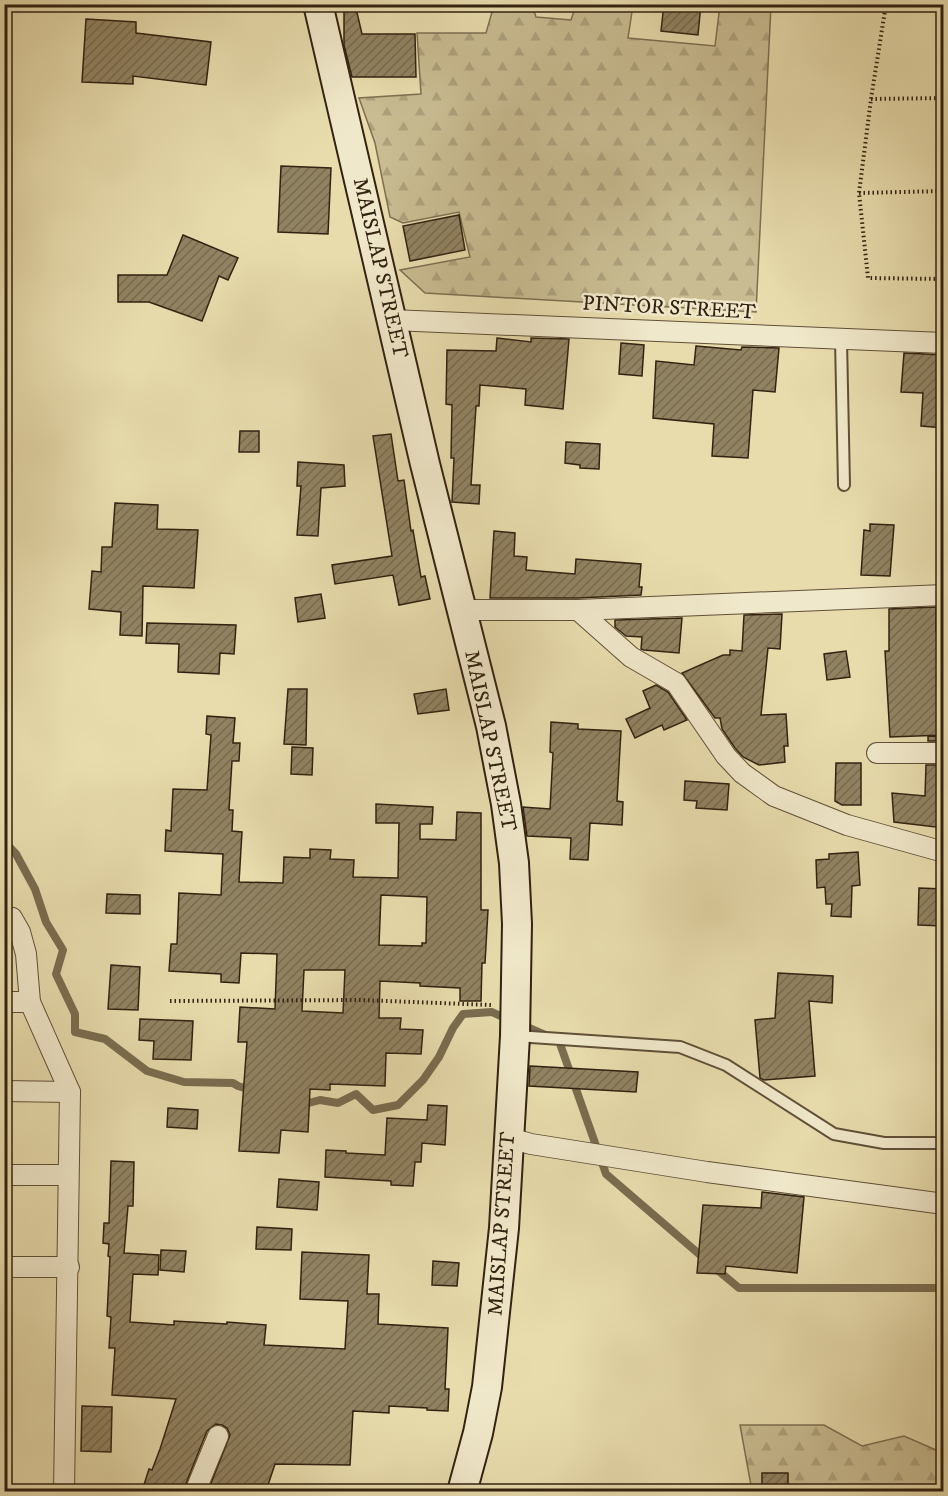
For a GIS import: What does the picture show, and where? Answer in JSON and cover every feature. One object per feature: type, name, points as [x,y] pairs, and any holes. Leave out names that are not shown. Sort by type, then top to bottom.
[{"type":"main road","name":"MAISLAP STREET","points":[[318,4],[425,464],[491,726],[506,804],[514,863],[517,924],[516,1006],[504,1228],[491,1353],[478,1433],[462,1491]]},
{"type":"street","name":"PINTOR STREET","points":[[392,320],[944,343]]},
{"type":"street","points":[[462,610],[578,610],[944,595]]},
{"type":"street","points":[[578,610],[631,657],[676,683],[726,756],[742,773],[774,796],[847,825],[944,852]]},
{"type":"street","points":[[877,753],[944,753]]},
{"type":"street","points":[[4,917],[12,918],[20,932],[26,954],[30,1002],[70,1092],[64,1491]]},
{"type":"street","points":[[4,1002],[30,1002]]},
{"type":"street","points":[[4,1091],[70,1092]]},
{"type":"street","points":[[509,1138],[531,1144],[707,1172],[944,1204]]},
{"type":"street","points":[[4,1175],[68,1175]]},
{"type":"street","points":[[4,1267],[69,1267]]},
{"type":"street","points":[[195,1491],[218,1436]]},
{"type":"lane","points":[[841,340],[844,485]]},
{"type":"lane","points":[[515,1036],[680,1047],[726,1065],[834,1134],[884,1143],[944,1143]]},
{"type":"path","points":[[944,10],[886,7],[859,193],[868,278],[944,279]]},
{"type":"path","points":[[871,99],[944,98]]},
{"type":"path","points":[[859,193],[944,191]]},
{"type":"path","points":[[170,1001],[361,1000],[516,1006]]},
{"type":"green space","points":[[494,5],[532,5],[536,17],[571,20],[576,5],[633,5],[628,38],[715,46],[720,5],[771,5],[756,312],[425,293],[400,270],[470,257],[459,212],[403,223],[390,217],[375,143],[359,98],[421,94],[417,33],[486,33]]},
{"type":"green space","points":[[740,1425],[824,1425],[862,1446],[904,1436],[943,1453],[943,1491],[752,1491]]},
{"type":"building","points":[[344,4],[355,4],[362,34],[415,34],[416,77],[352,77],[344,45]]},
{"type":"building","points":[[664,4],[701,4],[698,35],[661,31]]},
{"type":"building","points":[[86,19],[136,22],[136,33],[211,42],[206,85],[133,76],[133,84],[82,82]]},
{"type":"building","points":[[281,166],[331,168],[328,234],[278,232]]},
{"type":"building","points":[[459,215],[465,250],[410,261],[403,226]]},
{"type":"building","points":[[183,235],[238,258],[228,280],[219,276],[202,321],[149,302],[118,302],[118,275],[167,275]]},
{"type":"building","points":[[497,338],[531,342],[531,338],[569,339],[563,409],[525,405],[526,389],[480,385],[479,406],[476,406],[471,485],[480,485],[479,504],[452,502],[454,458],[451,458],[452,405],[446,404],[447,350],[496,351]]},
{"type":"building","points":[[621,343],[644,345],[642,376],[619,374]]},
{"type":"building","points":[[696,346],[741,350],[742,347],[779,348],[775,392],[753,390],[748,458],[712,456],[714,424],[653,418],[656,361],[694,365]]},
{"type":"building","points":[[904,353],[944,355],[944,428],[921,426],[923,393],[901,392]]},
{"type":"building","points":[[240,431],[259,431],[259,452],[239,452]]},
{"type":"building","points":[[391,434],[398,481],[404,480],[411,531],[413,530],[421,577],[425,576],[430,599],[399,605],[393,575],[335,584],[332,565],[392,556],[373,436]]},
{"type":"building","points":[[566,442],[600,444],[599,469],[580,468],[580,465],[565,463]]},
{"type":"building","points":[[298,462],[344,465],[345,486],[321,488],[318,536],[297,535],[301,486],[297,486]]},
{"type":"building","points":[[115,503],[158,505],[157,529],[198,530],[194,588],[143,586],[142,636],[120,635],[121,612],[89,609],[92,571],[101,572],[102,547],[112,547]]},
{"type":"building","points":[[870,524],[894,525],[890,576],[861,575],[864,530],[870,531]]},
{"type":"building","points":[[494,531],[515,533],[514,556],[527,557],[526,570],[575,574],[576,559],[641,564],[639,587],[642,587],[641,595],[490,598]]},
{"type":"building","points":[[321,594],[325,618],[298,622],[295,598]]},
{"type":"building","points":[[936,607],[936,631],[941,631],[944,735],[890,737],[885,651],[889,651],[889,609]]},
{"type":"building","points":[[782,614],[780,649],[768,648],[761,715],[786,714],[788,746],[784,746],[785,762],[759,765],[743,757],[735,748],[722,729],[720,718],[715,718],[682,673],[723,655],[730,655],[730,650],[742,651],[744,615]]},
{"type":"building","points":[[682,618],[679,653],[641,649],[642,637],[626,636],[615,627],[615,620]]},
{"type":"building","points":[[147,623],[236,625],[234,654],[220,653],[219,674],[178,672],[179,644],[146,643]]},
{"type":"building","points":[[846,651],[850,677],[827,680],[824,654]]},
{"type":"building","points":[[656,685],[668,692],[687,720],[664,730],[662,725],[635,738],[626,719],[650,708],[643,691]]},
{"type":"building","points":[[288,689],[307,689],[306,745],[284,744]]},
{"type":"building","points":[[446,689],[449,710],[418,714],[414,694]]},
{"type":"building","points":[[207,716],[235,718],[233,743],[240,743],[239,761],[232,761],[229,810],[233,810],[232,831],[242,832],[239,882],[283,883],[284,857],[310,858],[310,849],[331,850],[330,859],[354,860],[353,877],[398,878],[399,823],[376,823],[376,804],[433,807],[432,824],[420,824],[420,839],[456,840],[457,812],[481,813],[481,910],[488,910],[485,963],[482,963],[481,1001],[460,1001],[460,988],[380,981],[379,1018],[401,1018],[400,1029],[423,1030],[421,1054],[386,1053],[385,1086],[330,1084],[330,1090],[310,1089],[308,1132],[281,1130],[279,1153],[239,1151],[247,1042],[238,1042],[240,1007],[275,1009],[277,954],[241,953],[239,983],[221,982],[221,974],[169,971],[171,944],[177,944],[179,893],[221,895],[223,854],[165,851],[166,830],[171,831],[173,789],[207,790],[211,735],[206,734]],"holes":[[[381,895],[427,897],[426,943],[422,943],[422,946],[379,945]],[[304,970],[345,970],[343,1013],[302,1011]]]},
{"type":"building","points":[[551,722],[578,724],[578,729],[621,731],[617,801],[623,802],[622,825],[590,823],[588,860],[570,859],[571,838],[527,836],[523,807],[550,809],[553,753],[550,752]]},
{"type":"building","points":[[928,736],[944,737],[944,741],[928,741]]},
{"type":"building","points":[[292,747],[313,748],[312,775],[291,774]]},
{"type":"building","points":[[836,763],[861,763],[861,805],[842,805],[835,801]]},
{"type":"building","points":[[926,765],[944,765],[944,828],[894,822],[892,793],[925,796]]},
{"type":"building","points":[[685,781],[729,784],[727,810],[696,808],[697,801],[684,800]]},
{"type":"building","points":[[858,852],[860,885],[852,886],[851,917],[831,916],[832,904],[826,904],[825,887],[817,888],[816,860],[829,859],[829,854]]},
{"type":"building","points":[[919,888],[944,889],[944,926],[918,925]]},
{"type":"building","points":[[107,894],[140,895],[140,914],[106,913]]},
{"type":"building","points":[[111,965],[140,967],[138,1010],[108,1009]]},
{"type":"building","points":[[778,973],[833,976],[832,1003],[809,1001],[815,1076],[764,1080],[760,1078],[755,1020],[775,1018]]},
{"type":"building","points":[[140,1019],[193,1021],[191,1060],[153,1059],[154,1041],[139,1040]]},
{"type":"building","points":[[530,1066],[638,1072],[636,1092],[529,1086]]},
{"type":"building","points":[[428,1105],[447,1106],[445,1145],[422,1143],[421,1162],[415,1162],[413,1186],[391,1185],[391,1181],[325,1177],[326,1150],[385,1155],[387,1118],[427,1120]]},
{"type":"building","points":[[168,1108],[198,1110],[197,1129],[167,1127]]},
{"type":"building","points":[[111,1161],[134,1162],[133,1206],[128,1206],[124,1253],[159,1255],[158,1275],[133,1274],[130,1322],[174,1325],[174,1321],[227,1324],[227,1322],[266,1325],[264,1345],[345,1349],[348,1301],[300,1299],[302,1252],[369,1255],[367,1294],[379,1294],[378,1324],[448,1328],[445,1389],[449,1389],[448,1411],[389,1406],[389,1413],[353,1411],[350,1465],[275,1464],[266,1491],[208,1491],[230,1435],[227,1428],[216,1424],[207,1431],[183,1491],[142,1491],[149,1469],[152,1470],[160,1449],[176,1399],[112,1395],[115,1348],[109,1348],[111,1317],[107,1316],[110,1257],[108,1256],[109,1244],[103,1243],[104,1223],[109,1223]]},
{"type":"building","points":[[279,1179],[319,1182],[317,1210],[277,1207]]},
{"type":"building","points":[[762,1192],[804,1197],[797,1273],[726,1266],[725,1274],[697,1273],[703,1205],[761,1208]]},
{"type":"building","points":[[257,1227],[292,1229],[291,1250],[256,1249]]},
{"type":"building","points":[[161,1250],[186,1251],[184,1272],[160,1270]]},
{"type":"building","points":[[433,1261],[459,1263],[457,1286],[432,1285]]},
{"type":"building","points":[[82,1406],[112,1407],[111,1452],[81,1451]]},
{"type":"building","points":[[762,1473],[788,1473],[788,1491],[762,1491]]},
{"type":"waterway","points":[[4,841],[16,854],[35,889],[46,922],[63,950],[56,974],[75,1014],[75,1032],[105,1039],[147,1071],[184,1082],[233,1083],[251,1090]]},
{"type":"waterway","points":[[301,1105],[320,1100],[338,1103],[356,1094],[373,1110],[398,1105],[423,1080],[463,1014],[492,1012],[509,1020]]},
{"type":"waterway","points":[[520,1024],[559,1041],[606,1174],[706,1260]]},
{"type":"waterway","points":[[715,1268],[739,1288],[944,1288]]}]
